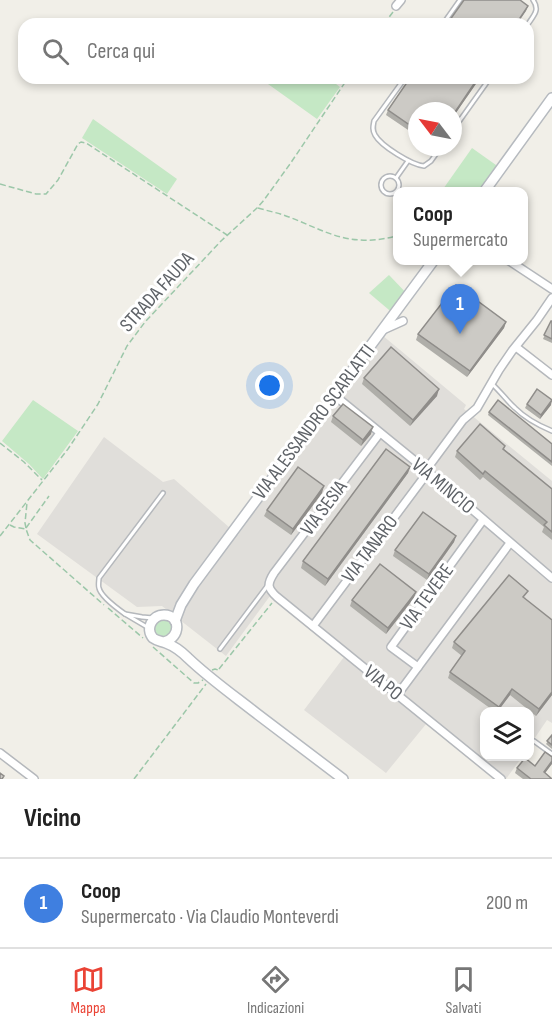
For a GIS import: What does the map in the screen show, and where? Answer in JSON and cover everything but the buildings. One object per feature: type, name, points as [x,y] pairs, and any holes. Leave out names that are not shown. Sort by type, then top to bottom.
[{"type":"street","points":[[488,187],[552,98]]},
{"type":"street","name":"VIA ALESSANDRO SCARLATTI","points":[[176,626],[181,605],[194,584],[431,265]]},
{"type":"street","points":[[512,265],[552,289]]},
{"type":"street","name":"VIA TANARO","points":[[313,627],[463,420],[477,408],[491,383],[552,298]]},
{"type":"street","points":[[383,330],[403,321]]},
{"type":"street","points":[[518,332],[524,337]]},
{"type":"street","points":[[516,347],[552,375]]},
{"type":"street","name":"VIA MINCIO","points":[[334,395],[552,578]]},
{"type":"street","name":"VIA SESIA","points":[[269,583],[274,573],[380,433]]},
{"type":"street","name":"VIA TEVERE","points":[[418,667],[390,647],[483,520]]},
{"type":"street","points":[[398,694],[510,543]]},
{"type":"street","name":"VIA PO","points":[[269,583],[271,591],[277,597],[501,779]]},
{"type":"street","name":"VIA ALESSANDRO SCARLATTI","points":[[159,616],[176,604],[194,584]]},
{"type":"street","points":[[188,658],[180,643],[172,618],[159,616],[150,625],[150,633],[156,640],[174,647],[211,679],[343,779]]},
{"type":"street","points":[[164,642],[172,638],[176,626]]},
{"type":"street","points":[[0,753],[34,779]]},
{"type":"lane","points":[[447,18],[460,0]]},
{"type":"lane","points":[[532,0],[537,7],[532,18]]},
{"type":"lane","points":[[401,84],[374,121],[375,136],[408,161],[417,165],[424,166],[435,156]]},
{"type":"lane","points":[[462,117],[486,84]]},
{"type":"lane","points":[[396,178],[408,161]]},
{"type":"lane","points":[[393,194],[386,194],[380,188],[381,182],[385,177],[391,176],[396,178],[398,187]]},
{"type":"lane","points":[[491,383],[516,410],[552,431]]},
{"type":"lane","points":[[150,629],[117,608],[98,587],[99,578],[163,494]]},
{"type":"lane","points":[[220,649],[269,583]]},
{"type":"lane","points":[[125,614],[142,617],[159,616]]},
{"type":"lane","points":[[534,741],[552,754]]},
{"type":"path","points":[[388,18],[399,3]]},
{"type":"path","name":"STRADA FAUDA","points":[[0,536],[84,426],[98,404],[124,351],[154,310],[227,235],[257,208],[344,84]]},
{"type":"path","points":[[0,184],[36,194],[46,194],[58,180],[78,144],[86,142],[227,235]]},
{"type":"path","points":[[257,208],[290,217],[343,238],[378,240],[393,237]]},
{"type":"path","points":[[0,443],[24,462],[42,481]]},
{"type":"path","points":[[27,500],[26,529],[50,496]]},
{"type":"path","points":[[134,779],[277,597]]},
{"type":"shaded area","points":[[382,335],[466,405],[464,409],[552,481],[552,723],[547,720],[534,739],[534,707],[480,707],[480,758],[431,718],[386,773],[304,710],[344,657],[270,596],[226,656],[162,606],[137,607],[37,534],[104,437],[163,482],[174,479],[238,535]]},
{"type":"shaded area","points":[[484,761],[519,761],[506,779]]},
{"type":"green space","points":[[268,84],[336,84],[340,87],[317,119]]},
{"type":"green space","points":[[93,119],[177,179],[167,194],[82,138]]},
{"type":"green space","points":[[472,148],[503,170],[485,187],[445,187]]},
{"type":"green space","points":[[389,275],[410,297],[395,315],[369,293]]},
{"type":"green space","points":[[33,400],[78,431],[43,479],[2,441]]},
{"type":"green space","points":[[159,618],[170,619],[174,629],[165,639],[155,636],[152,626]]},
{"type":"place","name":"Coop","points":[[460,334]]}]
